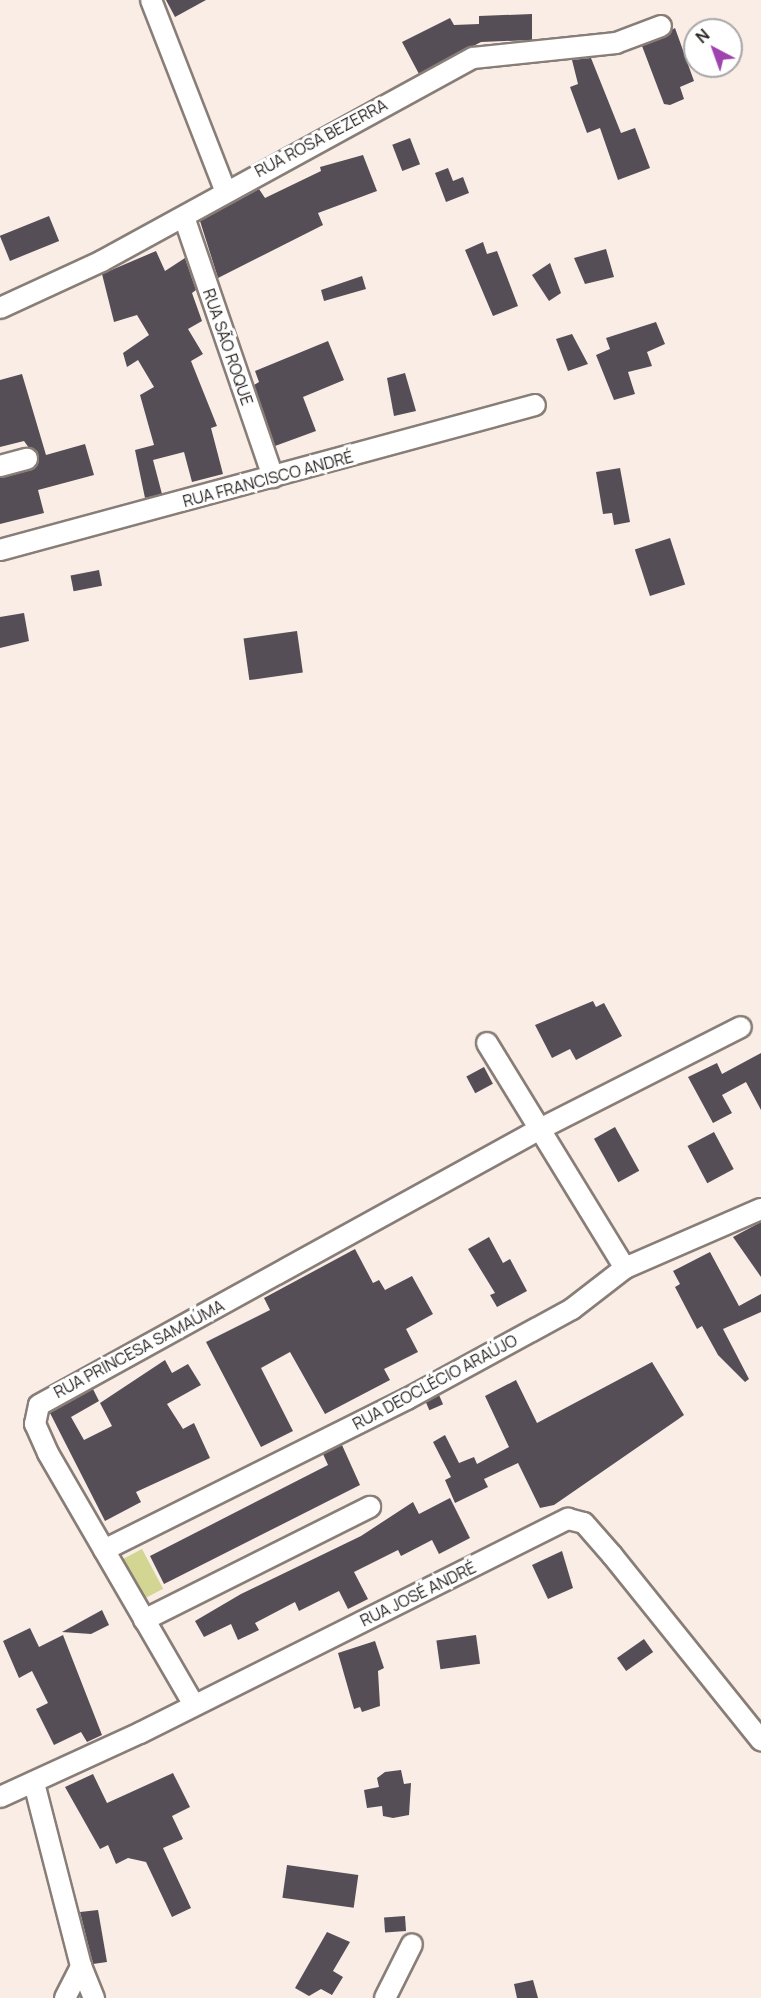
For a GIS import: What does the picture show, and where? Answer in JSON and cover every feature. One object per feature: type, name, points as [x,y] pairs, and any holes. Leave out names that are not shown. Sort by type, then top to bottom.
[{"type":"street","points":[[152,0],[225,189]]},
{"type":"street","name":"RUA ROSA BEZERRA","points":[[0,308],[184,217],[225,189],[473,58],[616,44],[661,26]]},
{"type":"street","name":"RUA SÃO ROQUE","points":[[184,217],[273,477]]},
{"type":"street","name":"RUA FRANCISCO ANDRÉ","points":[[0,550],[535,405]]},
{"type":"street","points":[[0,466],[27,459]]},
{"type":"street","points":[[540,1129],[741,1027]]},
{"type":"street","points":[[487,1043],[625,1268]]},
{"type":"street","name":"RUA PRINCESA SAMAÚMA","points":[[194,1705],[40,1436],[35,1413],[39,1405],[540,1129]]},
{"type":"street","name":"RUA DEOCLÉCIO ARAÚJO","points":[[104,1550],[407,1399],[572,1309],[625,1268],[761,1209]]},
{"type":"street","points":[[144,1620],[370,1507]]},
{"type":"street","name":"RUA JOSÉ ANDRÉ","points":[[0,1797],[34,1783],[576,1519],[612,1554],[761,1740]]},
{"type":"street","points":[[34,1783],[81,1966],[94,1998]]},
{"type":"street","points":[[385,1998],[412,1944]]},
{"type":"street","points":[[65,1998],[81,1966]]},
{"type":"green space","points":[[142,1549],[163,1589],[145,1599],[123,1559]]},
{"type":"building","points":[[166,0],[206,0],[175,17]]},
{"type":"building","points":[[532,14],[532,40],[481,42],[419,74],[402,42],[450,18],[454,25],[479,24],[479,16]]},
{"type":"building","points":[[675,28],[683,50],[683,78],[693,78],[694,81],[680,87],[684,99],[670,105],[664,104],[642,46]]},
{"type":"building","points":[[591,58],[621,133],[635,128],[650,168],[618,180],[600,128],[587,133],[570,87],[578,84],[572,60]]},
{"type":"building","points":[[410,138],[420,164],[402,171],[392,145]]},
{"type":"building","points":[[363,155],[377,191],[318,213],[323,225],[218,278],[200,221],[259,189],[265,198],[321,171],[320,167]]},
{"type":"building","points":[[448,168],[453,181],[463,177],[469,193],[446,202],[435,173]]},
{"type":"building","points":[[49,216],[59,241],[10,261],[0,236]]},
{"type":"building","points":[[483,242],[487,254],[497,251],[518,306],[493,316],[465,250]]},
{"type":"building","points":[[606,249],[614,277],[585,284],[574,258]]},
{"type":"building","points":[[156,251],[165,271],[185,258],[196,290],[192,293],[202,321],[188,329],[203,354],[191,361],[217,426],[211,428],[223,474],[192,482],[184,452],[153,460],[162,494],[145,498],[135,450],[154,445],[140,395],[154,387],[138,360],[127,367],[123,353],[149,335],[137,315],[114,322],[102,274]]},
{"type":"building","points":[[550,263],[561,293],[549,301],[532,275]]},
{"type":"building","points":[[362,276],[366,289],[324,301],[321,290]]},
{"type":"building","points":[[656,322],[665,344],[647,352],[652,366],[628,372],[635,394],[614,400],[596,355],[610,349],[606,338]]},
{"type":"building","points":[[572,334],[588,364],[568,371],[556,339]]},
{"type":"building","points":[[328,341],[344,380],[303,397],[316,431],[275,446],[254,385],[259,382],[255,371]]},
{"type":"building","points":[[405,373],[416,411],[394,416],[387,378]]},
{"type":"building","points":[[22,374],[46,455],[85,444],[94,475],[38,490],[44,513],[0,524],[0,478],[32,470],[39,462],[24,441],[0,447],[0,380]]},
{"type":"building","points":[[620,468],[630,522],[614,525],[612,513],[603,514],[596,472]]},
{"type":"building","points":[[670,538],[685,585],[650,596],[635,549]]},
{"type":"building","points":[[99,570],[102,586],[74,591],[71,576]]},
{"type":"building","points":[[24,613],[29,641],[0,648],[0,617]]},
{"type":"building","points":[[297,631],[303,673],[249,680],[244,639]]},
{"type":"building","points":[[593,1001],[596,1007],[604,1003],[622,1036],[576,1060],[570,1049],[552,1058],[535,1025]]},
{"type":"building","points":[[761,1053],[761,1110],[746,1082],[722,1095],[732,1113],[713,1123],[688,1077],[717,1063],[722,1074]]},
{"type":"building","points":[[484,1067],[493,1084],[475,1093],[466,1076]]},
{"type":"building","points":[[615,1127],[639,1171],[618,1182],[594,1139]]},
{"type":"building","points":[[714,1132],[734,1169],[707,1183],[688,1146]]},
{"type":"building","points":[[761,1222],[761,1277],[733,1237]]},
{"type":"building","points":[[489,1237],[503,1263],[510,1259],[527,1291],[497,1307],[490,1295],[495,1293],[468,1249]]},
{"type":"building","points":[[355,1249],[373,1283],[379,1280],[385,1290],[412,1276],[433,1314],[406,1329],[418,1352],[384,1369],[390,1380],[325,1414],[290,1352],[261,1368],[293,1431],[261,1447],[206,1342],[270,1310],[264,1298]]},
{"type":"building","points":[[710,1252],[739,1306],[761,1294],[761,1312],[723,1329],[749,1379],[745,1382],[718,1355],[702,1326],[697,1329],[675,1287],[680,1284],[673,1271]]},
{"type":"building","points":[[165,1360],[172,1373],[188,1364],[201,1385],[167,1404],[183,1429],[194,1423],[210,1458],[136,1492],[141,1502],[105,1521],[50,1413],[93,1389],[99,1401],[71,1417],[84,1440],[112,1426],[100,1403]]},
{"type":"building","points":[[652,1362],[684,1415],[554,1505],[540,1508],[518,1463],[484,1479],[488,1487],[455,1503],[445,1480],[451,1477],[433,1442],[445,1435],[459,1463],[474,1457],[477,1464],[509,1447],[485,1396],[516,1380],[537,1423]]},
{"type":"building","points":[[439,1395],[443,1404],[429,1410],[425,1401]]},
{"type":"building","points":[[342,1445],[360,1485],[164,1584],[150,1556],[328,1465],[323,1454]]},
{"type":"building","points":[[450,1498],[470,1538],[439,1554],[432,1540],[401,1556],[398,1550],[354,1572],[368,1599],[348,1609],[339,1591],[299,1611],[295,1602],[255,1623],[259,1630],[238,1640],[231,1624],[204,1637],[195,1621],[241,1594],[361,1536],[413,1502],[419,1514]]},
{"type":"building","points":[[562,1551],[573,1588],[548,1599],[532,1565]]},
{"type":"building","points":[[102,1610],[109,1625],[91,1634],[62,1632]]},
{"type":"building","points":[[30,1628],[39,1647],[63,1635],[102,1735],[87,1742],[81,1732],[54,1745],[36,1709],[48,1703],[32,1671],[19,1678],[3,1641]]},
{"type":"building","points":[[476,1635],[480,1664],[440,1669],[436,1641]]},
{"type":"building","points":[[644,1639],[653,1652],[626,1671],[617,1658]]},
{"type":"building","points":[[375,1641],[384,1668],[378,1671],[380,1706],[362,1712],[360,1707],[354,1709],[338,1653]]},
{"type":"building","points":[[401,1770],[404,1784],[411,1783],[409,1815],[393,1818],[383,1816],[382,1806],[367,1808],[364,1790],[379,1787],[377,1778],[385,1772]]},
{"type":"building","points":[[173,1773],[190,1807],[172,1816],[183,1839],[163,1848],[191,1908],[172,1917],[146,1862],[128,1858],[116,1864],[108,1845],[100,1849],[65,1787],[93,1774],[107,1803]]},
{"type":"building","points":[[287,1865],[358,1875],[354,1908],[282,1898]]},
{"type":"building","points":[[98,1910],[107,1962],[93,1964],[80,1912]]},
{"type":"building","points":[[405,1916],[406,1931],[385,1932],[384,1917]]},
{"type":"building","points":[[327,1932],[350,1942],[333,1971],[343,1977],[332,1995],[321,1989],[309,1996],[295,1988]]},
{"type":"building","points":[[533,1980],[538,1998],[517,1998],[514,1984]]}]
